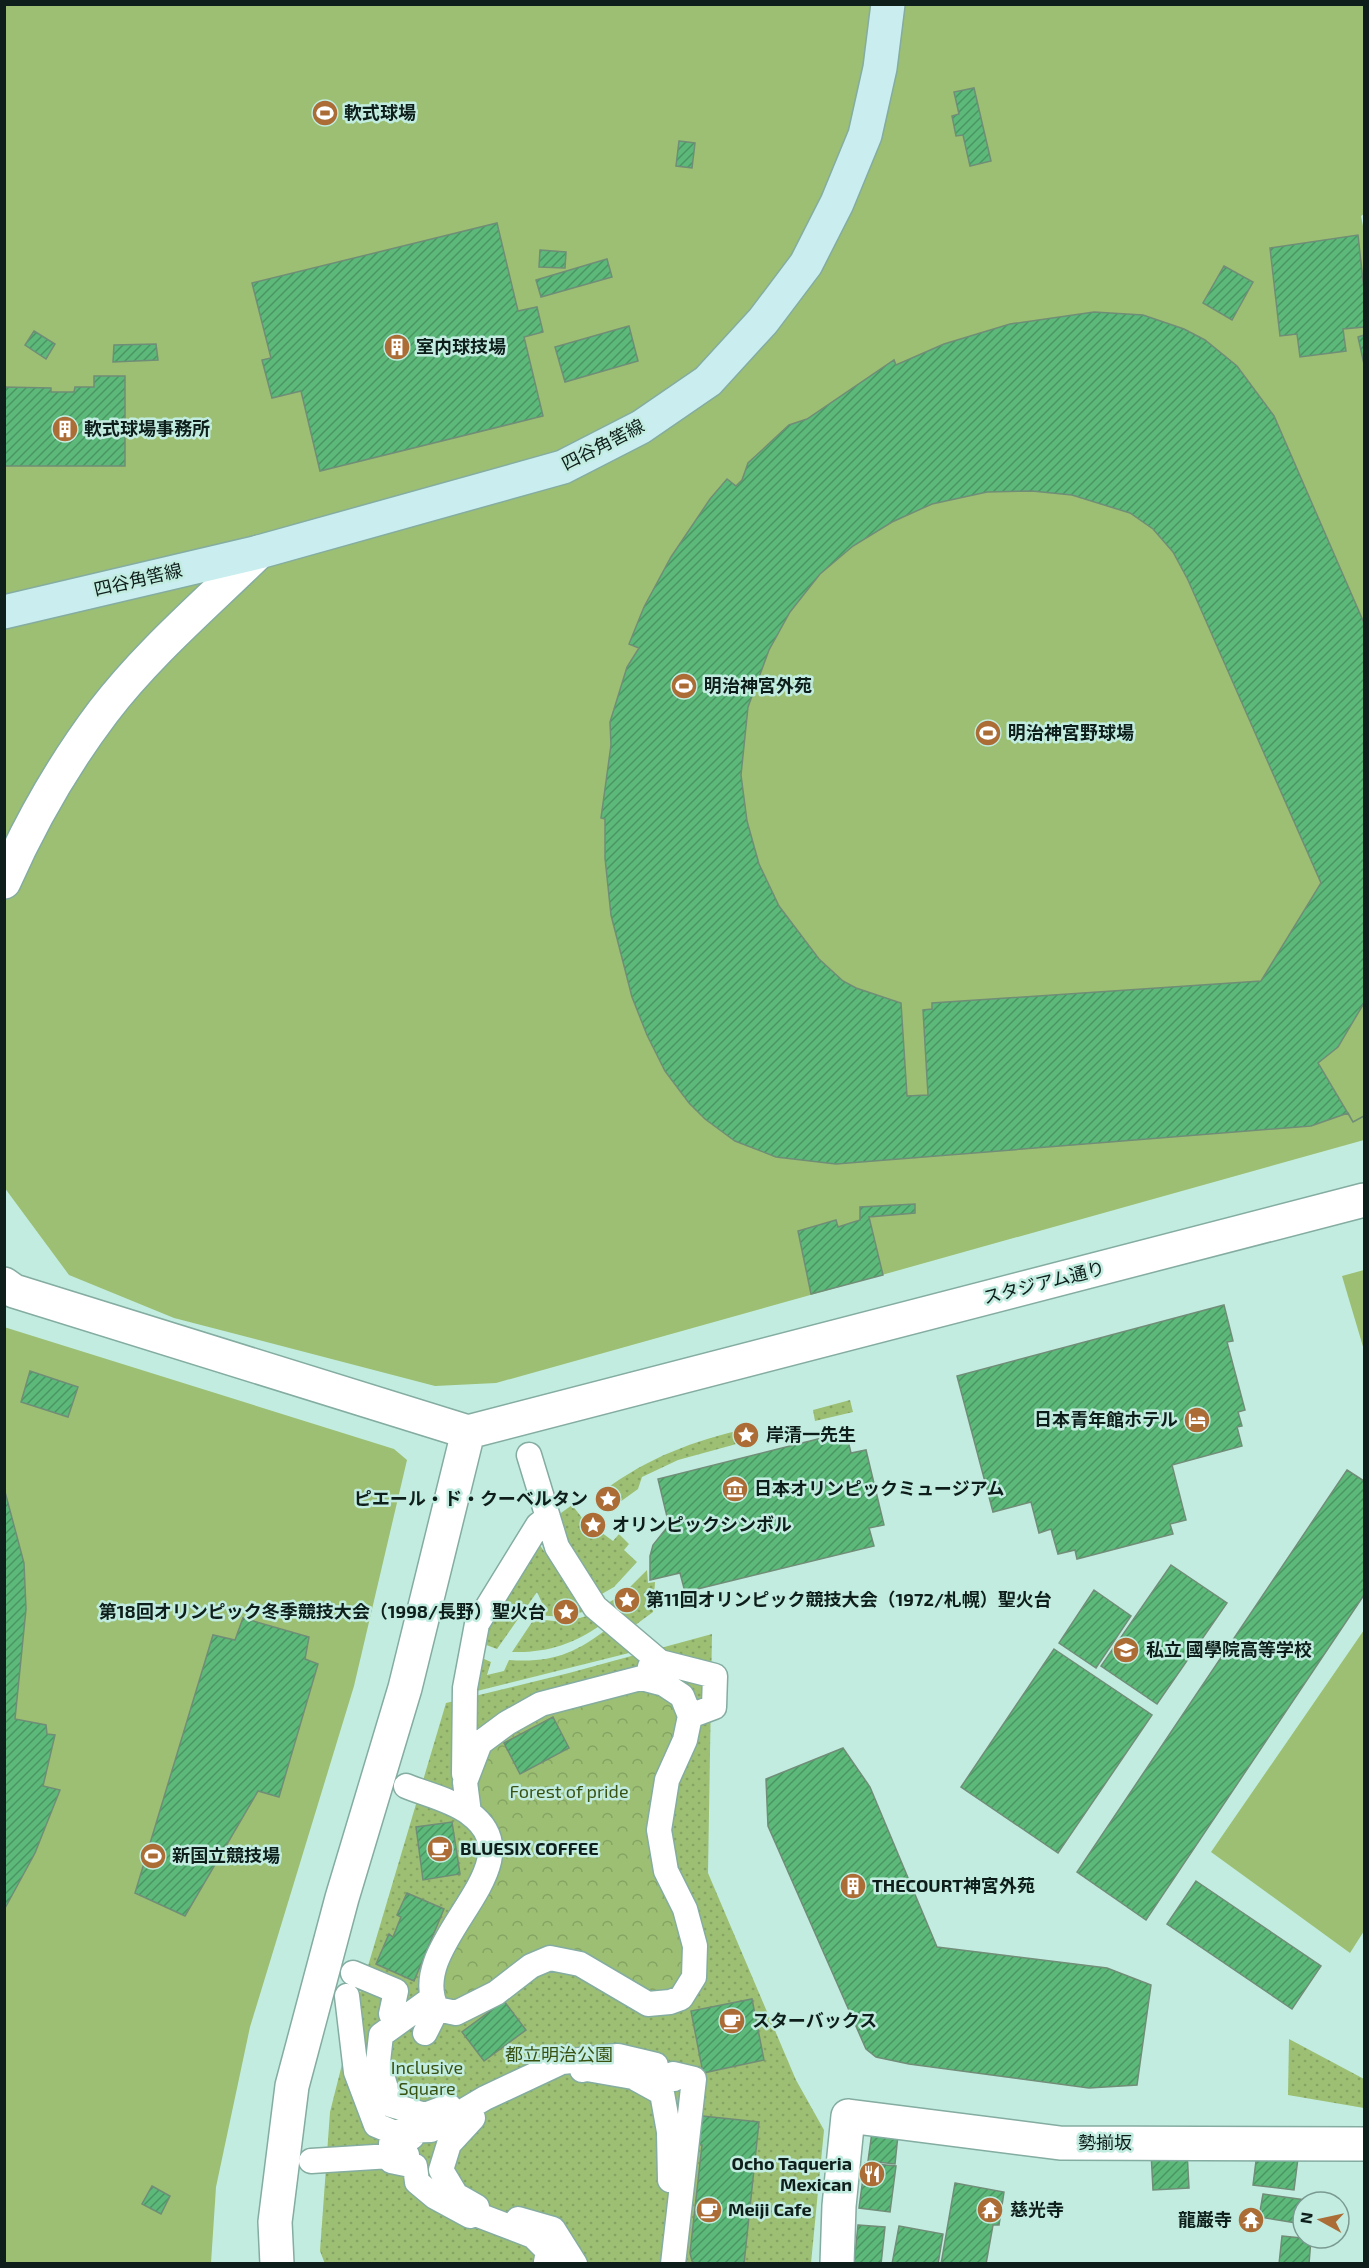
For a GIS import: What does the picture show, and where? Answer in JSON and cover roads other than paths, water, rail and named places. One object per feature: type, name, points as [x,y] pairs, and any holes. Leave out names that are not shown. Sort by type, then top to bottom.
[{"type":"main road","name":"四谷角筈線","points":[[4,612],[259,552],[563,467],[641,427],[708,381],[763,321],[806,264],[837,203],[865,135],[880,68],[888,4]]},
{"type":"street","points":[[4,882],[36,814],[70,758],[104,710],[153,656],[259,552]]},
{"type":"street","name":"スタジアム通り","points":[[468,1432],[1365,1200]]},
{"type":"street","points":[[8,1281],[468,1432],[405,1688],[303,2038],[283,2139],[276,2222],[277,2264]]},
{"type":"street","points":[[529,1455],[557,1547],[595,1607],[664,1684],[682,1696],[690,1716],[685,1740],[667,1780],[659,1830],[666,1871],[685,1909],[695,1946],[694,1977],[681,1998],[670,2002],[648,2004],[580,1964],[550,1958],[531,1966],[496,1993],[456,2013],[434,2004],[403,2018],[381,2035],[378,2062],[391,2105],[424,2115],[458,2113],[519,2088],[587,2069],[633,2077],[662,2094],[669,2132],[671,2209],[668,2253],[662,2264]]},
{"type":"street","points":[[469,1813],[465,1782],[465,1688],[477,1624],[538,1525],[548,1517]]},
{"type":"street","points":[[465,1782],[480,1743],[507,1723],[541,1704],[567,1696],[606,1689],[641,1678],[654,1671],[715,1676],[714,1707],[690,1716]]},
{"type":"street","points":[[405,1786],[469,1813],[479,1822],[490,1841],[492,1858],[481,1882],[455,1924],[430,1977],[434,2004],[425,2033]]},
{"type":"street","points":[[353,1973],[396,1991],[391,2014],[403,2018]]},
{"type":"street","points":[[347,1996],[356,2072],[376,2125],[395,2145],[446,2156]]},
{"type":"street","points":[[311,2161],[395,2145],[407,2138],[450,2131],[458,2113],[562,2062],[618,2056],[656,2065],[657,2080],[674,2079],[674,2074],[694,2079],[673,2264]]},
{"type":"street","points":[[458,2113],[441,2170],[456,2195],[492,2215],[530,2221],[553,2229],[574,2263]]},
{"type":"street","name":"勢揃坂","points":[[837,2264],[839,2206],[848,2116],[1060,2143],[1365,2144]]},
{"type":"street","points":[[395,2145],[392,2161],[415,2166],[417,2182],[435,2197],[470,2216],[473,2213],[533,2236],[548,2251],[546,2262],[549,2264]]},
{"type":"place","name":"軟式球場","points":[[325,113]]},
{"type":"place","name":"室内球技場","points":[[397,347]]},
{"type":"place","name":"軟式球場事務所","points":[[65,429]]},
{"type":"place","name":"明治神宮外苑","points":[[684,686]]},
{"type":"place","name":"明治神宮野球場","points":[[988,733]]},
{"type":"place","name":"日本青年館ホテル","points":[[1197,1420]]},
{"type":"place","name":"岸清一先生","points":[[746,1435]]},
{"type":"place","name":"日本オリンピックミュージアム","points":[[735,1489]]},
{"type":"place","name":"ピエール・ド・クーベルタン","points":[[608,1499]]},
{"type":"place","name":"オリンピックシンボル","points":[[593,1525]]},
{"type":"place","name":"第11回オリンピック競技大会（1972/札幌）聖火台","points":[[627,1600]]},
{"type":"place","name":"第18回オリンピック冬季競技大会（1998/長野）聖火台","points":[[566,1612]]},
{"type":"place","name":"私立 國學院高等学校","points":[[1126,1650]]},
{"type":"place","name":"BLUESIX COFFEE","points":[[440,1849]]},
{"type":"place","name":"新国立競技場","points":[[153,1856]]},
{"type":"place","name":"THECOURT神宮外苑","points":[[853,1886]]},
{"type":"place","name":"スターバックス","points":[[732,2021]]},
{"type":"place","name":"Ocho Taqueria Mexican","points":[[872,2174]]},
{"type":"place","name":"Meiji Cafe","points":[[709,2210]]},
{"type":"place","name":"慈光寺","points":[[990,2210]]},
{"type":"place","name":"龍巌寺","points":[[1251,2220]]},
{"type":"park label","name":"Forest of pride","points":[[569,1792]]},
{"type":"park label","name":"都立明治公園","points":[[559,2055]]},
{"type":"park label","name":"Inclusive Square","points":[[427,2078]]}]
